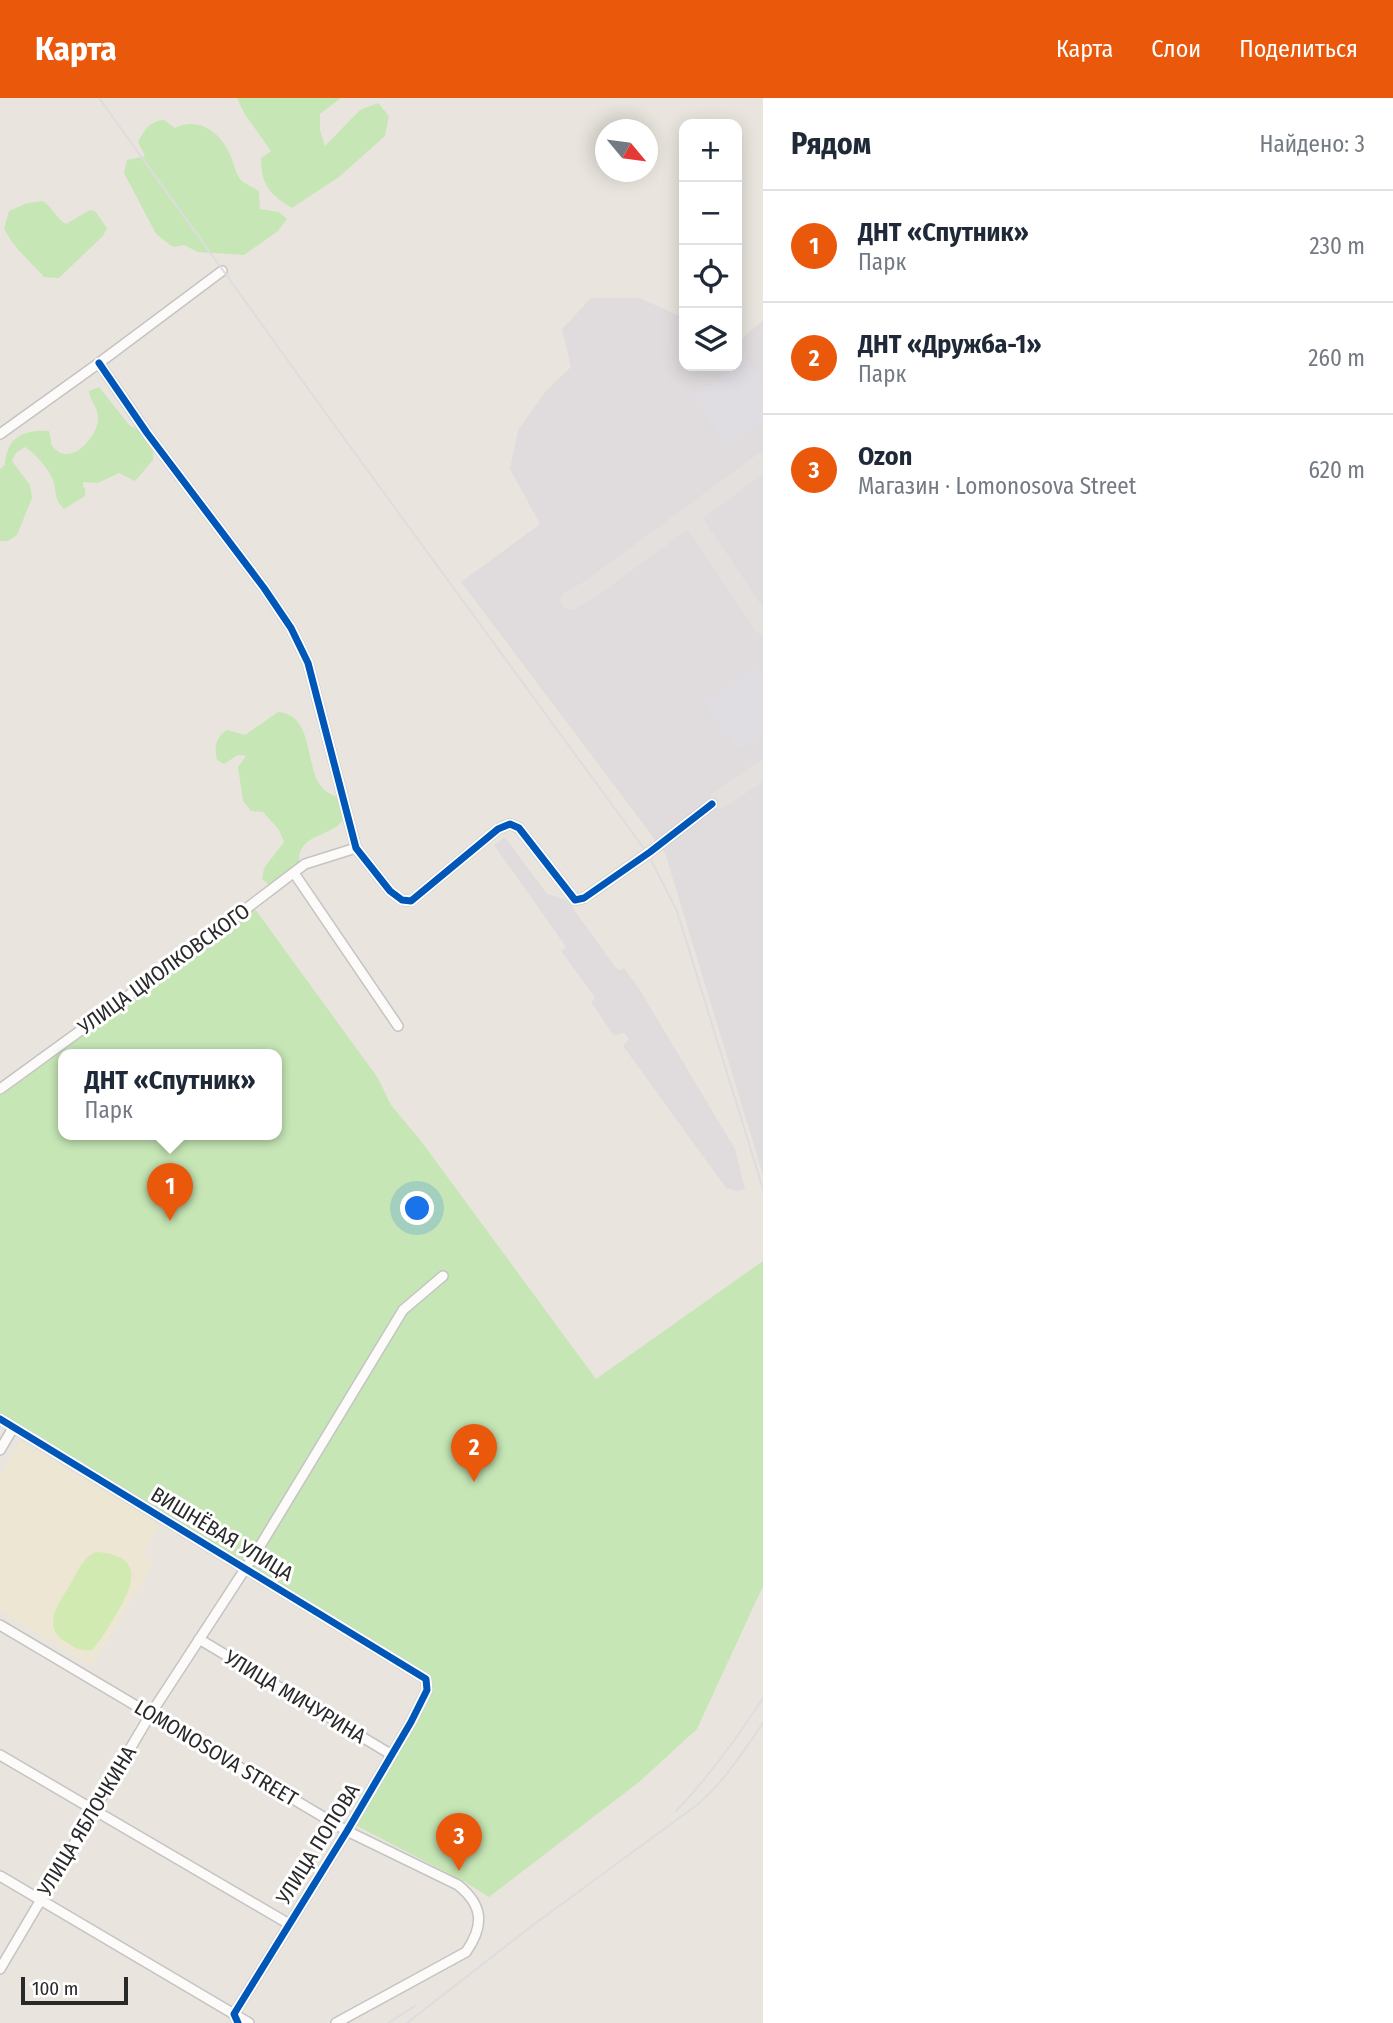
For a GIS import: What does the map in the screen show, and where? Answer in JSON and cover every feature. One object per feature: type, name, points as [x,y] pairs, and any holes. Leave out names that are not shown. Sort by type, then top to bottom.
[{"type":"street","points":[[0,434],[222,271]]},
{"type":"street","points":[[99,363],[147,433],[291,628],[308,663],[356,848],[390,891],[402,901],[411,901],[498,829],[510,824],[519,828],[575,900],[584,898],[634,864],[712,804]]},
{"type":"street","name":"УЛИЦА ЦИОЛКОВСКОГО","points":[[0,1089],[305,864],[356,848]]},
{"type":"street","points":[[293,873],[398,1026]]},
{"type":"street","name":"УЛИЦА ЯБЛОЧКИНА","points":[[0,1969],[150,1715],[245,1569],[403,1310],[443,1276]]},
{"type":"street","name":"ВИШНЁВАЯ УЛИЦА","points":[[0,1419],[426,1679]]},
{"type":"street","points":[[0,1450],[13,1428]]},
{"type":"street","name":"LOMONOSOVA STREET","points":[[0,1625],[347,1831],[458,1885],[471,1895],[478,1909],[478,1935],[466,1952],[336,2023]]},
{"type":"street","name":"УЛИЦА МИЧУРИНА","points":[[199,1639],[392,1755]]},
{"type":"street","name":"УЛИЦА ПОПОВА","points":[[236,2019],[289,1924],[392,1755],[427,1690],[426,1679]]},
{"type":"street","points":[[0,1755],[289,1924]]},
{"type":"street","points":[[0,1877],[236,2019],[249,2023]]},
{"type":"shaded area","points":[[591,298],[640,298],[679,316],[679,371],[742,371],[742,339],[763,320],[763,1175],[665,853],[461,582],[540,524],[510,469],[518,430],[546,391],[571,367],[562,329]]},
{"type":"shaded area","points":[[746,359],[763,383],[763,421],[727,446],[693,397],[729,371],[742,371],[742,362]]},
{"type":"shaded area","points":[[756,667],[763,676],[763,733],[738,750],[705,704]]},
{"type":"shaded area","points":[[505,837],[547,894],[567,900],[616,968],[624,968],[640,990],[735,1149],[745,1189],[738,1191],[726,1188],[623,1046],[629,1039],[624,1033],[614,1036],[591,1002],[595,998],[561,951],[566,947],[494,845]]},
{"type":"shaded area","points":[[20,1441],[160,1525],[142,1555],[154,1562],[92,1666],[0,1610],[0,1474]]},
{"type":"green space","points":[[237,98],[341,98],[320,114],[320,130],[325,146],[360,110],[378,103],[389,116],[385,136],[339,177],[292,208],[273,194],[265,182],[261,158],[271,151],[244,113]]},
{"type":"green space","points":[[164,120],[175,128],[199,125],[219,137],[229,152],[240,179],[259,191],[260,209],[279,212],[287,219],[278,231],[244,255],[198,252],[184,245],[173,247],[156,234],[124,173],[127,160],[145,156],[138,142],[145,130],[151,124]]},
{"type":"green space","points":[[43,201],[66,224],[90,210],[95,211],[107,228],[103,236],[59,278],[44,277],[17,248],[4,228],[9,211],[27,203]]},
{"type":"green space","points":[[99,387],[130,426],[147,433],[154,443],[153,460],[135,481],[119,473],[98,483],[83,482],[85,496],[64,509],[57,499],[49,473],[25,447],[16,453],[12,461],[30,485],[32,498],[17,535],[8,541],[0,541],[0,469],[5,465],[9,448],[24,434],[49,431],[52,446],[59,452],[68,454],[80,449],[91,437],[97,424],[98,414],[89,391]]},
{"type":"green space","points":[[278,712],[290,715],[298,722],[316,777],[325,790],[340,798],[345,817],[332,829],[304,845],[299,862],[269,885],[262,879],[264,868],[284,842],[279,830],[263,812],[251,811],[243,801],[238,767],[246,756],[238,755],[224,764],[217,760],[216,747],[220,736],[227,730],[245,735]]},
{"type":"green space","points":[[255,909],[378,1078],[391,1105],[421,1141],[596,1379],[763,1261],[763,1586],[697,1729],[639,1782],[489,1897],[355,1825],[431,1695],[433,1684],[425,1674],[0,1418],[0,1092],[58,1050],[58,1140],[282,1140],[282,1049],[60,1049]]},
{"type":"green space","points":[[96,1552],[122,1559],[131,1572],[131,1581],[123,1602],[92,1650],[78,1649],[58,1636],[53,1621],[58,1605],[82,1564]]},
{"type":"taxiway","points":[[570,600],[589,590],[763,462]]},
{"type":"taxiway","points":[[690,516],[763,625]]},
{"type":"taxiway","points":[[720,799],[763,770]]},
{"type":"railway","points":[[99,98],[648,854],[677,911],[763,1189]]},
{"type":"railway","points":[[676,1811],[722,1757],[763,1698]]},
{"type":"railway","points":[[407,2023],[533,1925],[697,1805],[724,1777],[763,1723]]},
{"type":"railway","points":[[388,2023],[415,2006]]},
{"type":"cycle path","points":[[99,363],[147,433],[291,628],[308,663],[356,848],[390,891],[402,900],[411,901],[498,829],[510,824],[519,828],[575,900],[584,898],[712,804]]},
{"type":"cycle path","points":[[0,1419],[426,1679],[427,1690],[411,1722],[234,2014],[238,2023]]},
{"type":"place","name":"ДНТ «Спутник»","points":[[170,1221]]},
{"type":"place","name":"ДНТ «Дружба-1»","points":[[474,1482]]},
{"type":"place","name":"Ozon","points":[[459,1871]]}]
